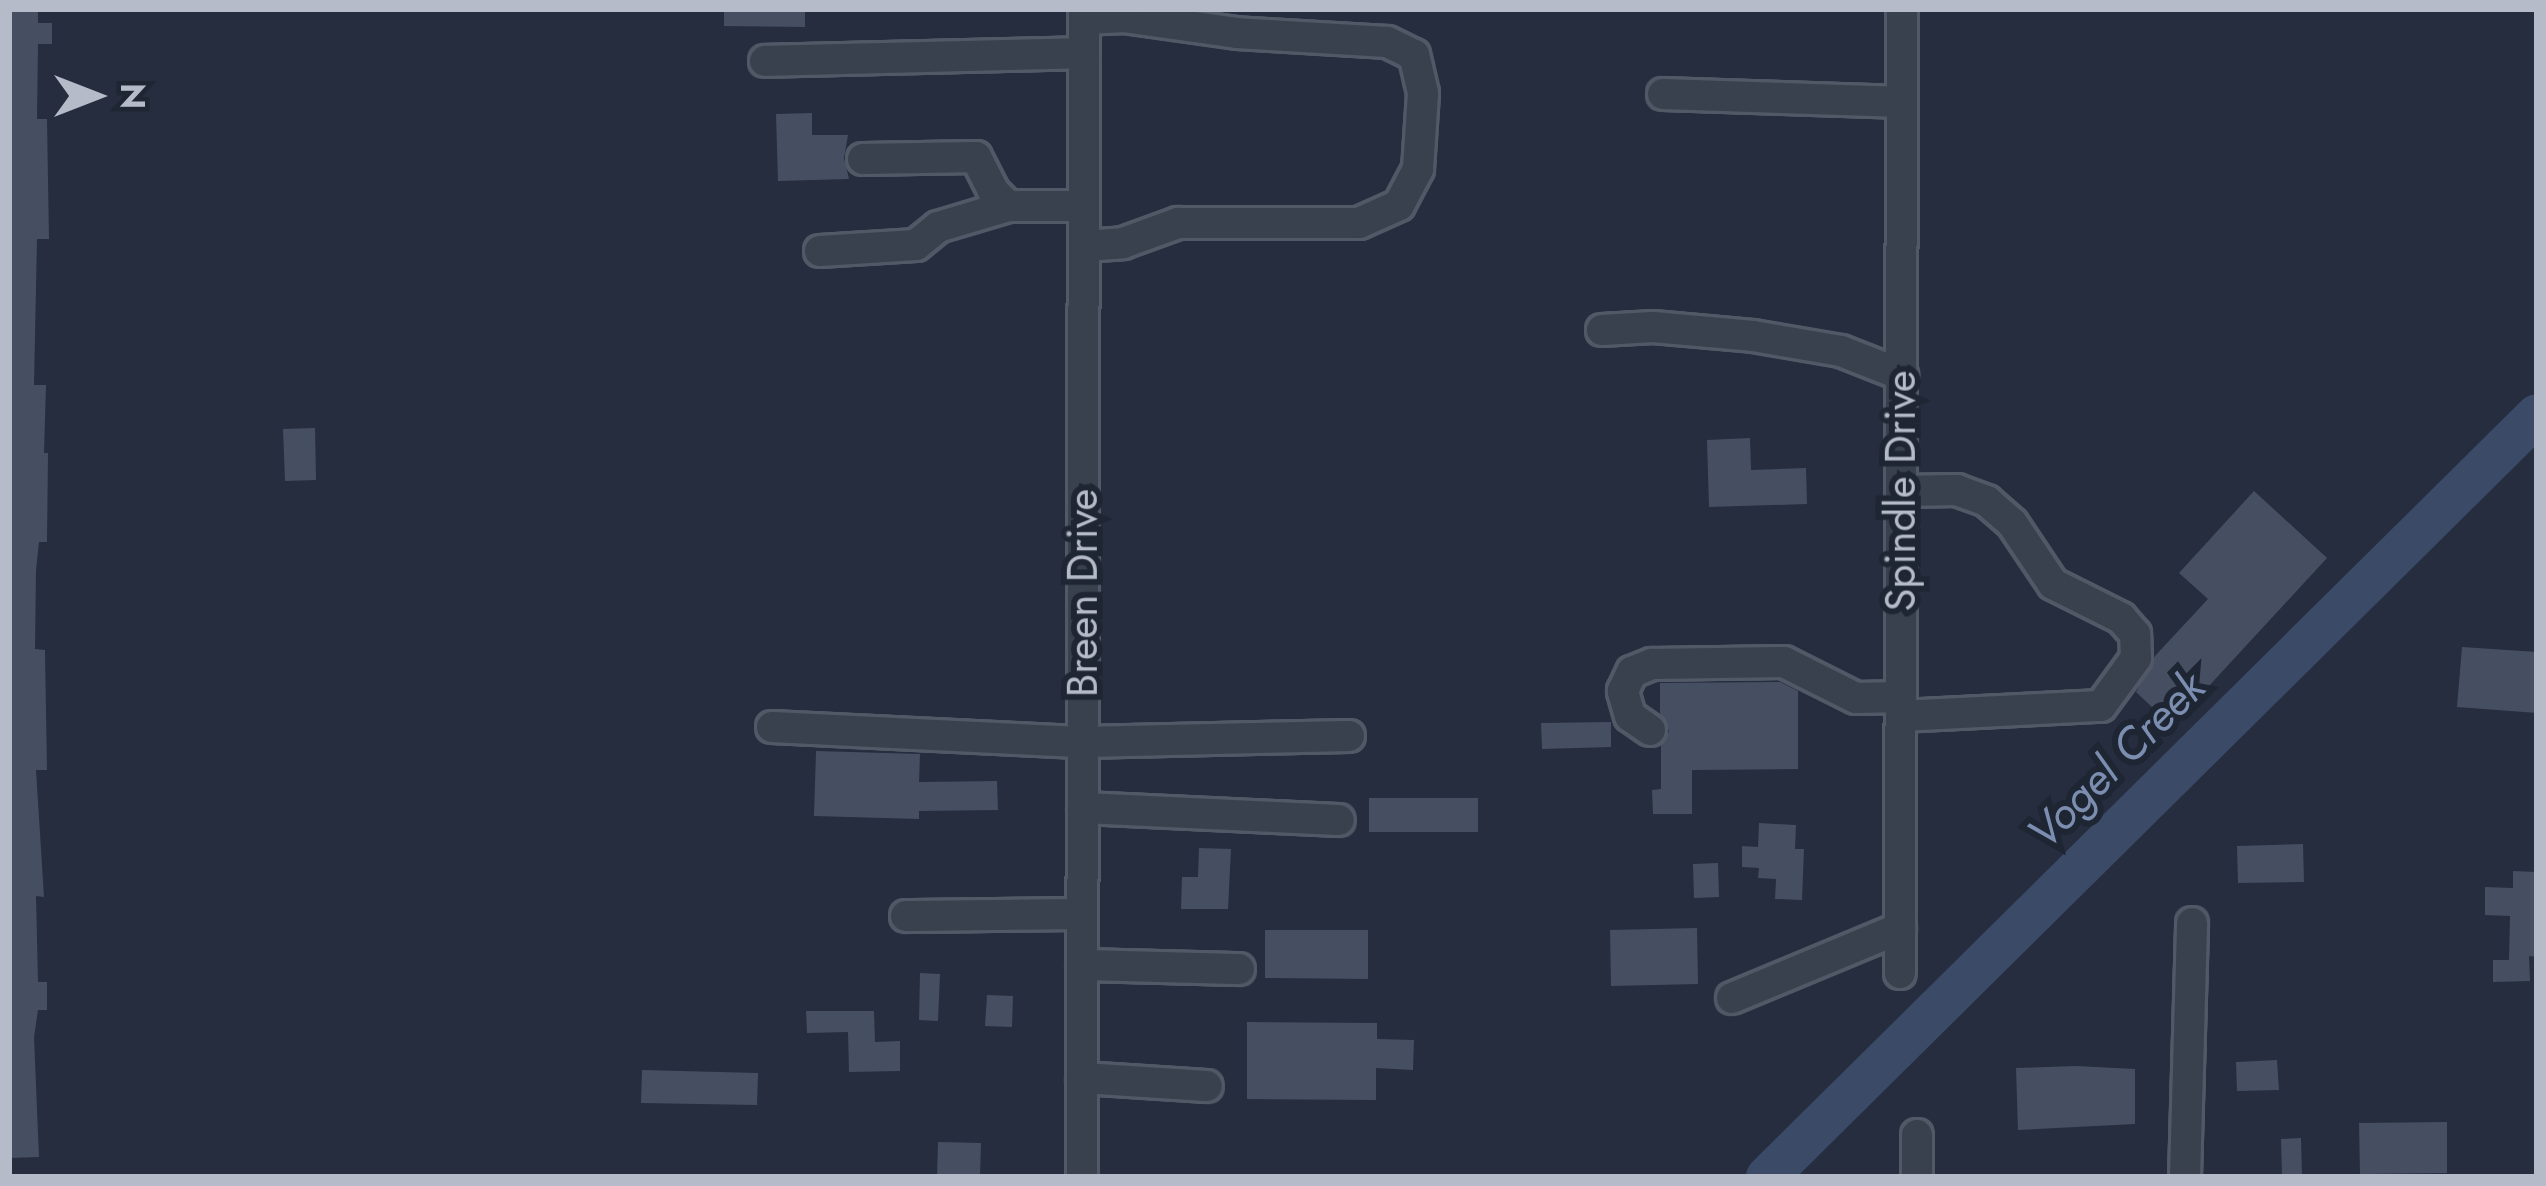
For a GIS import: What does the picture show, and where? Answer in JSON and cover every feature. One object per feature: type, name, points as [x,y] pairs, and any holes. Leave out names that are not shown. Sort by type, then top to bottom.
[{"type":"street","name":"Spindle Drive","points":[[1900,973],[1903,9]]},
{"type":"street","points":[[1084,14],[1237,33],[1387,41],[1414,55],[1424,93],[1418,169],[1399,206],[1359,224],[1178,223],[1123,243],[1084,246]]},
{"type":"street","name":"Breen Drive","points":[[1082,1177],[1084,14]]},
{"type":"street","points":[[765,61],[1084,53]]},
{"type":"street","points":[[1663,94],[1902,102]]},
{"type":"street","points":[[863,159],[976,158],[993,191],[1008,206]]},
{"type":"street","points":[[820,250],[916,245],[938,227],[1008,206],[1084,206]]},
{"type":"street","points":[[1602,330],[1653,327],[1753,335],[1841,351],[1902,375]]},
{"type":"street","points":[[1650,730],[1637,724],[1625,705],[1625,681],[1635,664],[1784,662],[1856,698],[1901,707],[2102,706],[2136,658],[2134,634],[2121,618],[2054,584],[2012,523],[1987,501],[1957,490],[1901,491]]},
{"type":"street","points":[[772,727],[1083,742],[1349,736]]},
{"type":"street","points":[[1083,808],[1340,820]]},
{"type":"street","points":[[906,916],[1082,914]]},
{"type":"street","points":[[2185,1177],[2192,923]]},
{"type":"street","points":[[1732,998],[1900,928]]},
{"type":"street","points":[[1082,965],[1239,969]]},
{"type":"street","points":[[1082,1078],[1207,1086]]},
{"type":"street","points":[[1917,1135],[1917,1177]]},
{"type":"building","points":[[9,9],[38,9],[38,23],[52,23],[52,44],[38,44],[37,119],[47,119],[49,239],[37,239],[34,385],[46,385],[44,453],[48,453],[47,542],[39,542],[35,649],[45,650],[47,770],[36,770],[44,897],[36,896],[38,982],[47,982],[47,1010],[38,1010],[34,1037],[39,1157],[9,1158]]},
{"type":"building","points":[[724,9],[805,9],[805,27],[724,26]]},
{"type":"building","points":[[812,113],[812,135],[848,135],[844,158],[849,179],[778,181],[776,114]]},
{"type":"building","points":[[315,428],[316,480],[285,481],[283,429]]},
{"type":"building","points":[[1750,438],[1751,470],[1806,468],[1807,504],[1709,507],[1707,440]]},
{"type":"building","points":[[2254,491],[2327,558],[2172,726],[2136,692],[2155,656],[2208,599],[2179,573]]},
{"type":"building","points":[[2462,647],[2537,652],[2537,713],[2457,707]]},
{"type":"building","points":[[1780,682],[1798,691],[1798,769],[1692,770],[1692,814],[1653,814],[1652,790],[1661,789],[1661,746],[1669,731],[1660,713],[1660,683]]},
{"type":"building","points":[[1611,722],[1611,747],[1542,749],[1541,723]]},
{"type":"building","points":[[816,751],[920,754],[919,782],[997,781],[998,810],[919,811],[919,819],[814,816]]},
{"type":"building","points":[[1369,798],[1478,798],[1478,832],[1369,832]]},
{"type":"building","points":[[1759,823],[1796,825],[1795,849],[1804,849],[1802,900],[1775,899],[1776,879],[1758,878],[1759,868],[1742,867],[1742,846],[1758,847]]},
{"type":"building","points":[[2303,844],[2304,882],[2238,883],[2237,846]]},
{"type":"building","points":[[1199,848],[1231,849],[1228,909],[1181,909],[1182,877],[1198,877]]},
{"type":"building","points":[[1718,863],[1719,897],[1694,898],[1693,864]]},
{"type":"building","points":[[2513,871],[2537,872],[2537,957],[2529,956],[2530,981],[2493,982],[2493,960],[2509,960],[2510,916],[2485,915],[2485,887],[2513,888]]},
{"type":"building","points":[[1697,928],[1698,984],[1611,986],[1610,930]]},
{"type":"building","points":[[1265,930],[1368,930],[1368,979],[1265,978]]},
{"type":"building","points":[[920,973],[940,974],[938,1021],[919,1020]]},
{"type":"building","points":[[987,995],[1013,996],[1012,1027],[985,1026]]},
{"type":"building","points":[[806,1011],[874,1011],[875,1042],[900,1041],[900,1071],[849,1072],[848,1032],[807,1033]]},
{"type":"building","points":[[1247,1022],[1377,1023],[1377,1039],[1414,1040],[1413,1070],[1376,1068],[1376,1100],[1247,1099]]},
{"type":"building","points":[[2277,1060],[2279,1090],[2237,1091],[2236,1062]]},
{"type":"building","points":[[2016,1068],[2135,1069],[2135,1124],[2018,1130]]},
{"type":"building","points":[[642,1070],[758,1073],[757,1105],[641,1103]]},
{"type":"building","points":[[2447,1122],[2447,1173],[2360,1174],[2359,1123]]},
{"type":"building","points":[[2301,1138],[2302,1177],[2282,1177],[2281,1139]]},
{"type":"building","points":[[938,1142],[981,1143],[980,1177],[937,1177]]},
{"type":"waterway","name":"Vogel Creek","points":[[1767,1177],[2537,415]]}]
